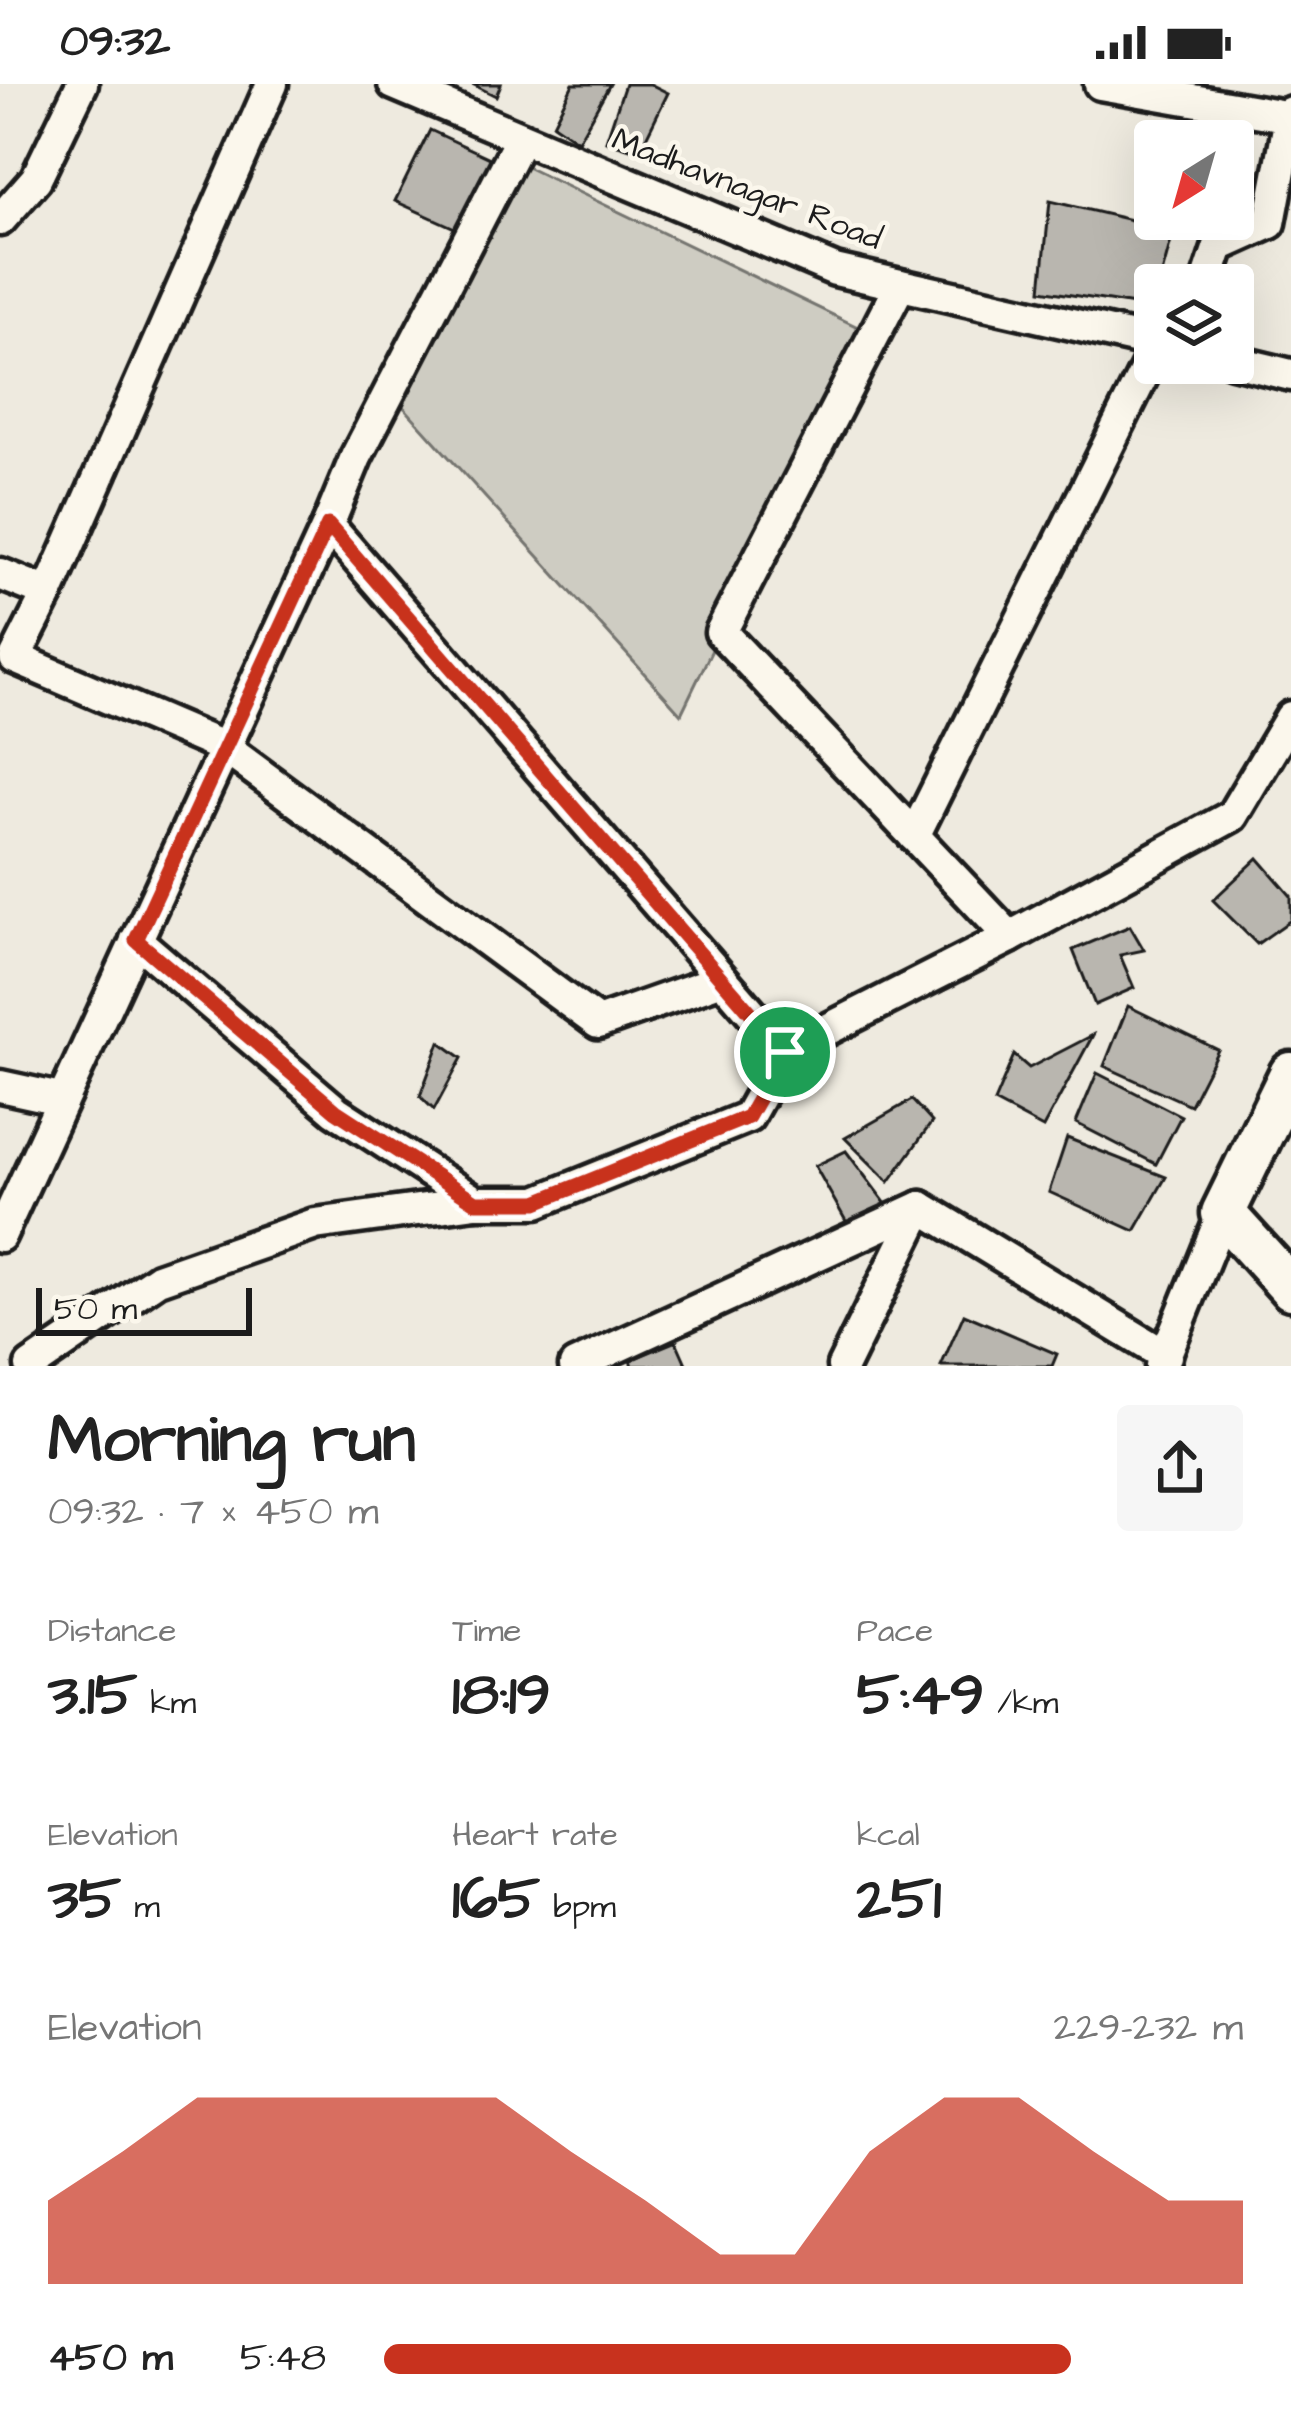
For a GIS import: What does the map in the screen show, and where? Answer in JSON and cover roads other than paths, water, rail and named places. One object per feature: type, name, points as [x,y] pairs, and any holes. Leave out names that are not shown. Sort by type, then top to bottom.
[{"type":"main road","points":[[1291,1074],[1222,1214],[1291,1288]]},
{"type":"street","points":[[0,220],[36,178],[82,84]]},
{"type":"street","points":[[272,84],[16,658],[225,748],[598,1024],[722,979]]},
{"type":"street","name":"Madhavnagar Road","points":[[394,84],[835,270],[1134,343]]},
{"type":"street","points":[[1100,84],[1290,115],[1270,223],[1219,246],[1213,264]]},
{"type":"street","points":[[0,1236],[356,457],[521,138]]},
{"type":"street","points":[[900,284],[721,632],[1010,937]]},
{"type":"street","points":[[1254,366],[1291,375]]},
{"type":"street","points":[[914,836],[1137,384]]},
{"type":"street","points":[[328,525],[785,1052]]},
{"type":"street","points":[[0,574],[48,593]]},
{"type":"street","points":[[31,1366],[158,1279],[316,1224],[476,1202],[537,1202],[748,1117],[785,1052],[1232,816],[1291,718]]},
{"type":"street","points":[[136,940],[336,1111],[476,1202]]},
{"type":"street","points":[[0,1086],[61,1099]]},
{"type":"street","points":[[921,1207],[1164,1361],[1222,1214]]},
{"type":"street","points":[[575,1366],[921,1207]]},
{"type":"street","points":[[843,1366],[921,1207]]}]
